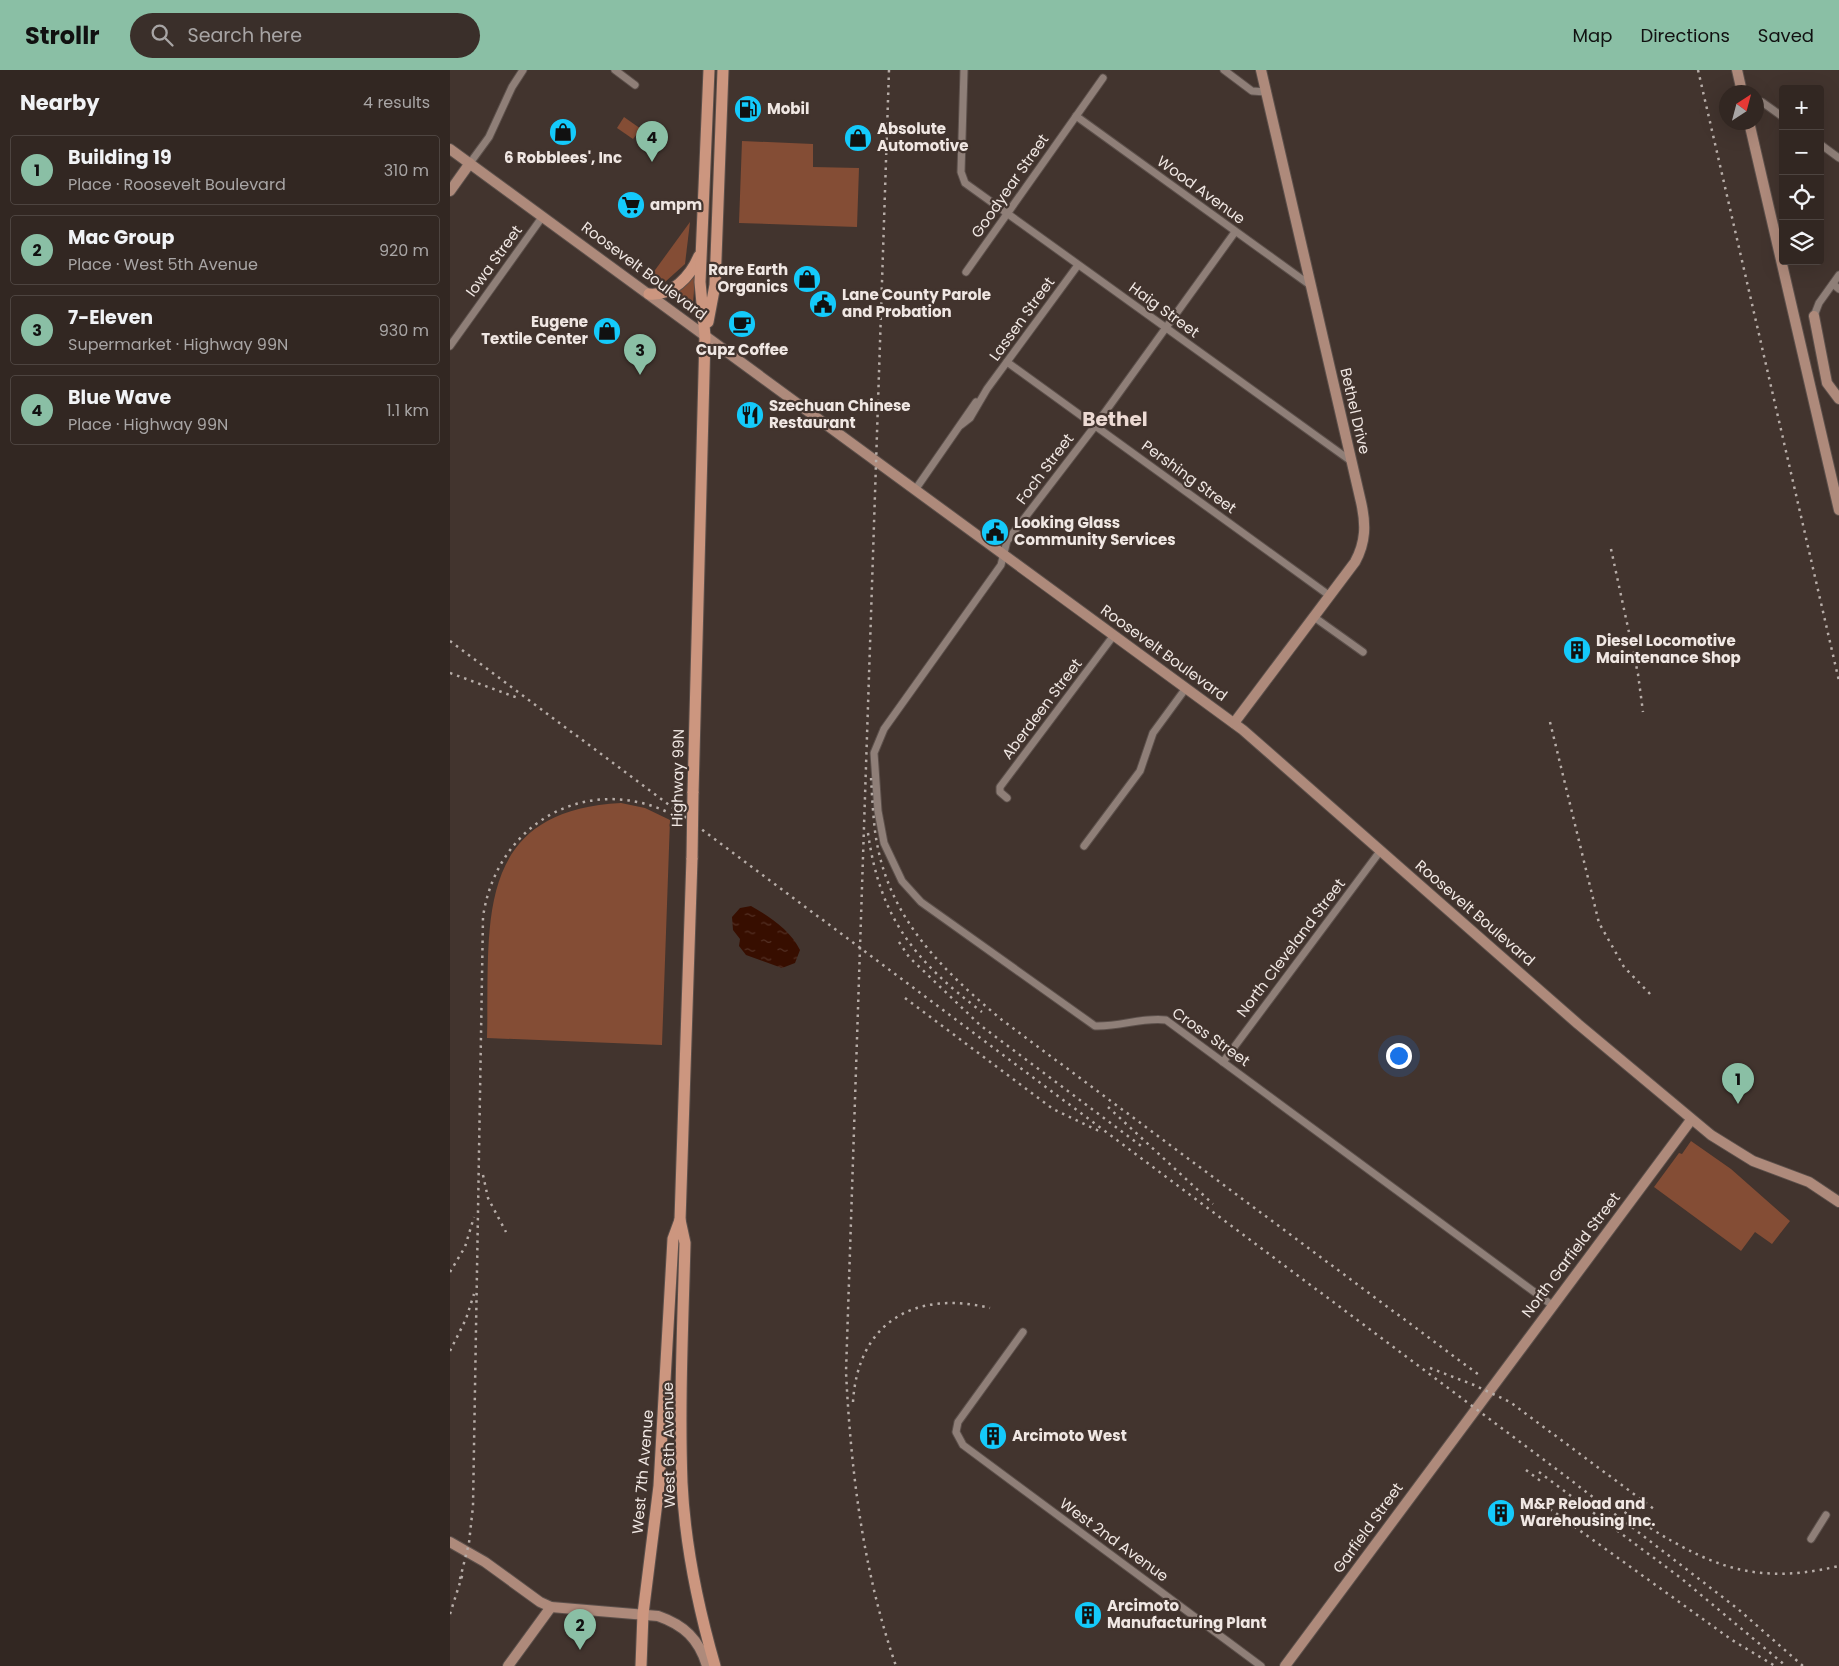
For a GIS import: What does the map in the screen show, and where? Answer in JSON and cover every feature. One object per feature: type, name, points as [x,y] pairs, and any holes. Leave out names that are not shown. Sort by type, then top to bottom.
[{"type":"main road","name":"Highway 99N","points":[[680,1220],[692,858],[705,336],[700,282],[709,70]]},
{"type":"main road","name":"Highway 99N","points":[[705,336],[715,285],[723,70]]},
{"type":"main road","name":"Bethel Drive","points":[[1234,723],[1354,562],[1364,537],[1364,515],[1261,70]]},
{"type":"main road","points":[[1736,70],[1740,85]]},
{"type":"main road","points":[[1751,130],[1839,510]]},
{"type":"main road","name":"Roosevelt Boulevard","points":[[450,149],[1234,723],[1690,1120],[1738,1153],[1809,1182],[1839,1202]]},
{"type":"main road","points":[[450,191],[470,164]]},
{"type":"main road","points":[[649,294],[667,292],[687,276],[694,268],[702,250]]},
{"type":"main road","points":[[1814,316],[1827,383],[1839,399]]},
{"type":"main road","name":"North Garfield Street","points":[[1475,1408],[1690,1120]]},
{"type":"main road","name":"West 7th Avenue","points":[[641,1666],[643,1614],[659,1486],[673,1239],[680,1220]]},
{"type":"main road","name":"West 6th Avenue","points":[[680,1220],[685,1242],[682,1484],[692,1567],[705,1631],[715,1666]]},
{"type":"main road","name":"Garfield Street","points":[[1285,1666],[1475,1408]]},
{"type":"main road","points":[[450,1542],[484,1562],[540,1602],[551,1607],[643,1614],[673,1621],[688,1630],[698,1643],[707,1666]]},
{"type":"main road","points":[[508,1666],[551,1607]]},
{"type":"street","points":[[470,164],[489,137],[512,87],[523,70]]},
{"type":"street","points":[[615,70],[635,85]]},
{"type":"street","name":"Haig Street","points":[[964,70],[962,179],[968,186],[1351,461]]},
{"type":"street","points":[[1224,70],[1252,91],[1266,92]]},
{"type":"street","name":"Goodyear Street","points":[[966,272],[1104,78]]},
{"type":"street","points":[[1764,103],[1779,114]]},
{"type":"street","name":"Wood Avenue","points":[[1076,116],[1310,285]]},
{"type":"street","points":[[1824,147],[1839,158]]},
{"type":"street","name":"Iowa Street","points":[[450,346],[543,216]]},
{"type":"street","name":"Foch Street","points":[[874,753],[884,729],[1001,565],[1007,541],[1095,426],[1235,232]]},
{"type":"street","name":"Lassen Street","points":[[915,490],[961,425],[966,413],[988,389],[1078,265]]},
{"type":"street","points":[[1814,316],[1819,302],[1836,286],[1839,275]]},
{"type":"street","name":"Pershing Street","points":[[1007,362],[1330,596]]},
{"type":"street","points":[[1314,617],[1363,652]]},
{"type":"street","name":"Aberdeen Street","points":[[1007,798],[1000,792],[1000,787],[1114,634]]},
{"type":"street","points":[[1084,846],[1140,771],[1153,733],[1186,688]]},
{"type":"street","name":"Cross Street","points":[[874,753],[878,811],[884,843],[902,881],[921,902],[1095,1026],[1114,1027],[1149,1018],[1166,1020],[1552,1305]]},
{"type":"street","name":"North Cleveland Street","points":[[1224,1062],[1381,850]]},
{"type":"street","name":"West 2nd Avenue","points":[[1023,1332],[961,1417],[956,1427],[956,1432],[963,1445],[1261,1666]]},
{"type":"street","points":[[1811,1539],[1826,1515]]},
{"type":"shaded area","points":[[624,117],[641,129],[633,139],[617,128]]},
{"type":"shaded area","points":[[742,141],[813,144],[813,167],[859,168],[857,227],[739,223]]},
{"type":"shaded area","points":[[690,222],[685,264],[665,282],[658,282],[650,277]]},
{"type":"shaded area","points":[[692,277],[695,278],[693,303],[687,304],[676,296],[676,291]]},
{"type":"shaded area","points":[[621,803],[645,808],[670,820],[662,1045],[487,1038],[488,955],[491,917],[499,881],[513,851],[537,827],[572,811]]},
{"type":"shaded area","points":[[1691,1141],[1731,1169],[1790,1221],[1772,1244],[1755,1232],[1741,1251],[1654,1187],[1679,1153],[1682,1154]]},
{"type":"water","points":[[751,906],[772,919],[796,943],[800,950],[795,963],[782,968],[746,955],[739,946],[740,939],[733,930],[732,917],[740,908]]},
{"type":"railway","points":[[889,70],[846,1372],[855,1484],[867,1558],[875,1594],[896,1666]]},
{"type":"railway","points":[[1698,70],[1839,681]]},
{"type":"railway","points":[[1611,549],[1638,674],[1643,712]]},
{"type":"railway","points":[[450,641],[1559,1471],[1738,1609],[1803,1666]]},
{"type":"railway","points":[[450,673],[518,698]]},
{"type":"railway","points":[[1550,722],[1599,923],[1624,967],[1651,995]]},
{"type":"railway","points":[[871,778],[875,831],[881,861],[891,889],[919,938],[937,960],[1002,1020],[1479,1375]]},
{"type":"railway","points":[[460,1579],[469,1543],[473,1506],[483,917],[492,883],[507,854],[528,830],[554,813],[583,802],[614,799],[646,804],[679,818]]},
{"type":"railway","points":[[868,833],[881,890],[904,936],[938,975],[982,1012]]},
{"type":"railway","points":[[899,942],[909,957],[980,1025],[1141,1146]]},
{"type":"railway","points":[[905,998],[1053,1109],[1099,1131]]},
{"type":"railway","points":[[1108,1107],[1213,1204]]},
{"type":"railway","points":[[483,1175],[488,1198],[506,1232]]},
{"type":"railway","points":[[450,1272],[465,1247],[474,1217]]},
{"type":"railway","points":[[450,1351],[466,1319],[474,1294]]},
{"type":"railway","points":[[853,1402],[857,1374],[866,1351],[879,1332],[896,1318],[915,1308],[938,1304],[963,1304],[990,1308]]},
{"type":"railway","points":[[1430,1368],[1474,1385],[1510,1402],[1654,1509]]},
{"type":"railway","points":[[1526,1470],[1543,1483]]},
{"type":"railway","points":[[1539,1472],[1682,1579],[1786,1666]]},
{"type":"railway","points":[[1618,1508],[1697,1554],[1747,1571],[1774,1574],[1805,1572],[1839,1566]]},
{"type":"railway","points":[[1550,1509],[1732,1640],[1775,1666]]},
{"type":"railway","points":[[450,1614],[463,1573]]},
{"type":"place","name":"Mobil","points":[[748,109]]},
{"type":"place","name":"6 Robblees', Inc","points":[[563,132]]},
{"type":"place","name":"Absolute Automotive","points":[[858,138]]},
{"type":"place","name":"Blue Wave","points":[[652,162]]},
{"type":"place","name":"ampm","points":[[631,205]]},
{"type":"place","name":"Rare Earth Organics","points":[[807,279]]},
{"type":"place","name":"Lane County Parole and Probation","points":[[823,304]]},
{"type":"place","name":"Cupz Coffee","points":[[742,324]]},
{"type":"place","name":"Eugene Textile Center","points":[[607,331]]},
{"type":"place","name":"7-Eleven","points":[[640,375]]},
{"type":"place","name":"Szechuan Chinese Restaurant","points":[[750,415]]},
{"type":"place","name":"Looking Glass Community Services","points":[[995,532]]},
{"type":"place","name":"Diesel Locomotive Maintenance Shop","points":[[1577,650]]},
{"type":"place","name":"Building 19","points":[[1738,1104]]},
{"type":"place","name":"Arcimoto West","points":[[993,1436]]},
{"type":"place","name":"M&P Reload and Warehousing Inc.","points":[[1501,1513]]},
{"type":"place","name":"Arcimoto Manufacturing Plant","points":[[1088,1615]]},
{"type":"place","name":"Mac Group","points":[[580,1650]]},
{"type":"district","name":"Bethel","points":[[1115,419]]}]
